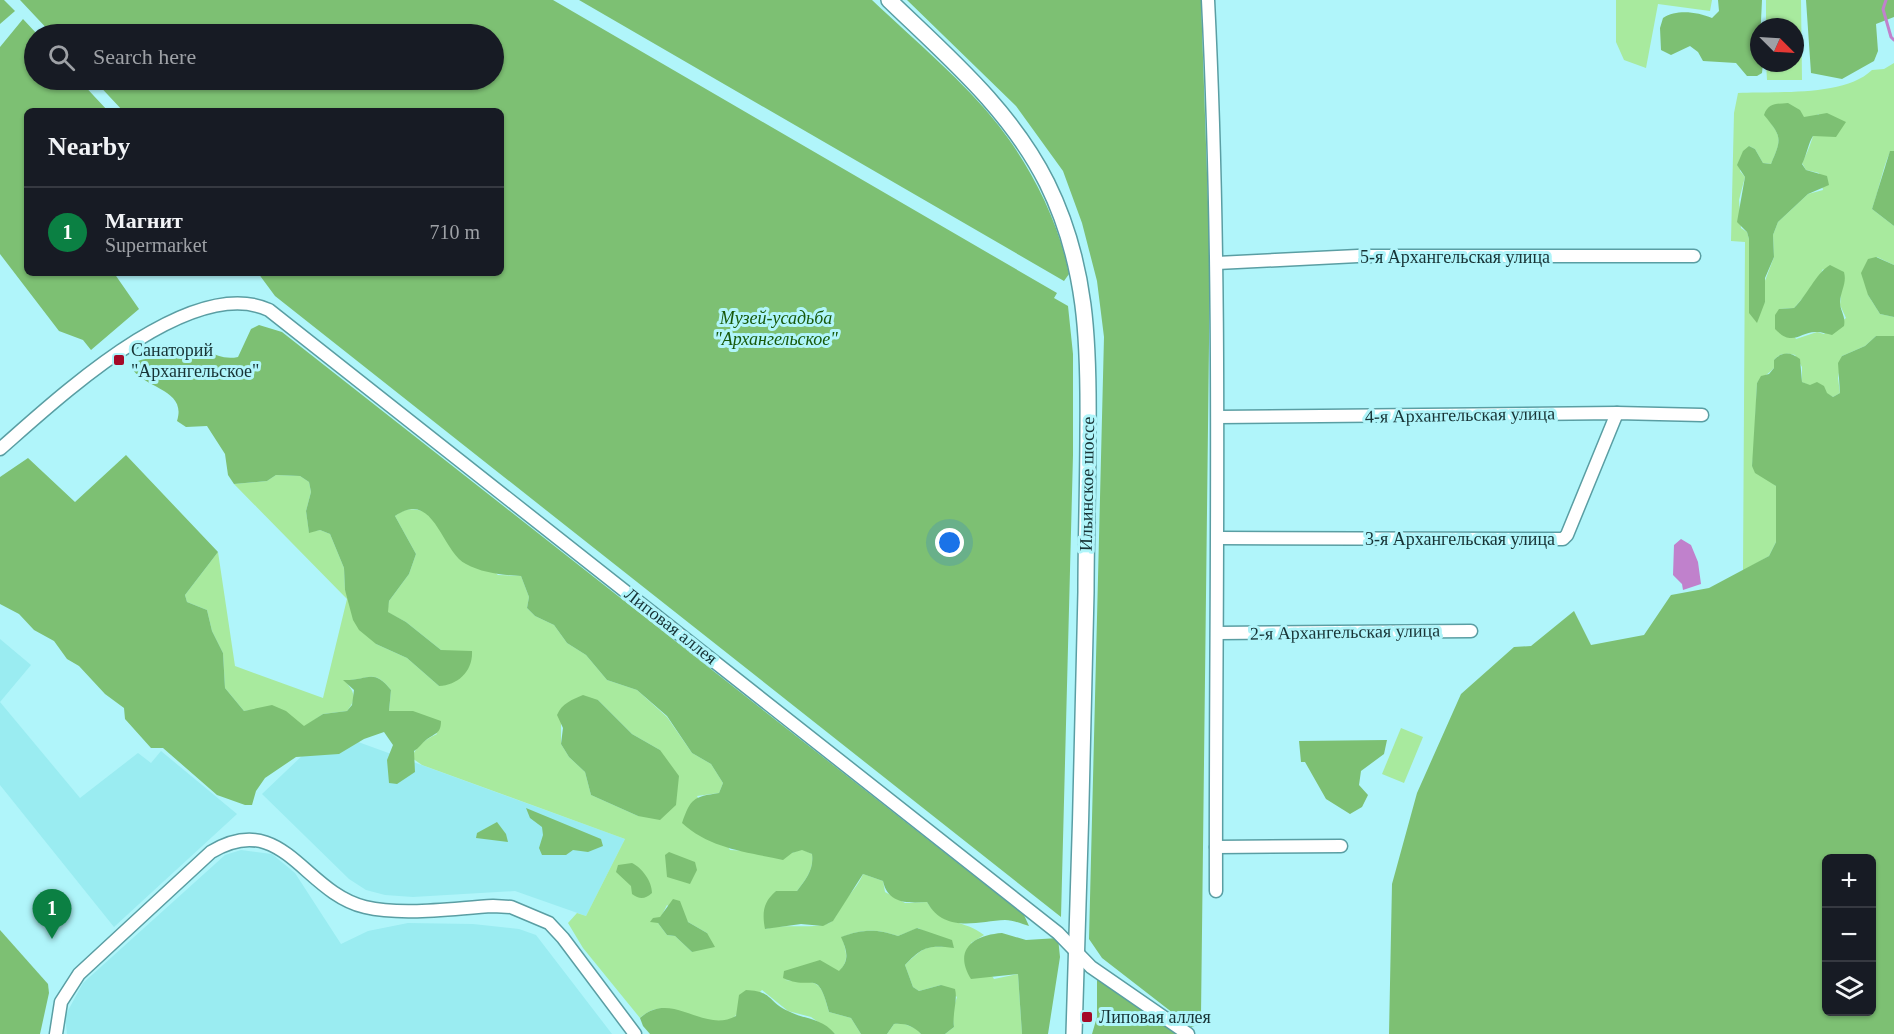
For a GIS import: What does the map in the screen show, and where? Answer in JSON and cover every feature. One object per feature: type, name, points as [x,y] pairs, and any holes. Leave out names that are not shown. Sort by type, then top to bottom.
[{"type":"main road","name":"Ильинское шоссе","points":[[889,0],[975,83],[1006,117],[1028,148],[1063,220],[1085,303],[1088,356],[1088,449],[1074,1034]]},
{"type":"street","points":[[1208,0],[1217,263],[1219,538],[1216,891]]},
{"type":"street","name":"5-я Архангельская улица","points":[[1217,263],[1358,256],[1694,256]]},
{"type":"street","name":"Липовая аллея","points":[[0,450],[63,393],[156,328],[177,317],[231,304],[261,306],[1058,933],[1091,968],[1188,1034]]},
{"type":"street","name":"4-я Архангельская улица","points":[[1218,417],[1617,413],[1702,415]]},
{"type":"street","name":"3-я Архангельская улица","points":[[1219,538],[1563,539],[1567,535],[1617,413]]},
{"type":"street","name":"2-я Архангельская улица","points":[[1218,633],[1471,631]]},
{"type":"street","points":[[56,1034],[61,1002],[79,974],[211,852],[225,844],[253,838],[268,843],[284,853],[333,894],[366,907],[386,910],[511,908],[549,923],[563,938],[635,1034]]},
{"type":"street","points":[[1216,847],[1341,846]]},
{"type":"shaded area","points":[[1681,539],[1691,545],[1698,562],[1701,584],[1683,590],[1682,584],[1673,575],[1674,545]]},
{"type":"shaded area","points":[[0,639],[31,665],[0,702]]},
{"type":"shaded area","points":[[0,702],[80,798],[138,753],[151,763],[161,751],[237,814],[114,927],[0,785]]},
{"type":"shaded area","points":[[328,731],[625,839],[586,916],[515,891],[413,897],[385,895],[366,890],[349,879],[262,794]]},
{"type":"shaded area","points":[[241,850],[272,854],[295,873],[341,944],[368,931],[408,923],[473,924],[519,929],[536,935],[612,1034],[67,1034],[65,1016],[83,983],[225,855]]},
{"type":"green space","points":[[0,0],[4,0],[15,11],[0,24]]},
{"type":"green space","name":"Музей-усадьба \"Архангельское\"","points":[[20,0],[553,0],[1057,293],[1054,298],[1068,306],[1073,354],[1073,455],[1061,917],[275,296],[260,276],[504,276],[504,108],[120,108],[103,90],[504,90],[504,24],[43,24]]},
{"type":"green space","points":[[579,0],[872,0],[971,94],[1011,142],[1033,177],[1051,215],[1069,274],[1064,281]]},
{"type":"green space","points":[[907,0],[1201,0],[1210,260],[1201,1015],[1198,1025],[1191,1027],[1102,958],[1089,939],[1104,337],[1097,281],[1082,223],[1063,171],[1016,106]]},
{"type":"green space","points":[[1616,0],[1712,0],[1710,11],[1658,4],[1646,68],[1624,60],[1616,42]]},
{"type":"green space","points":[[1718,0],[1762,0],[1761,18],[1750,18],[1750,72],[1762,73],[1757,76],[1747,76],[1736,63],[1703,61],[1698,52],[1690,46],[1671,55],[1661,50],[1660,28],[1663,18],[1674,13],[1687,12],[1712,18],[1719,11]]},
{"type":"green space","points":[[1766,0],[1801,0],[1801,18],[1766,18]]},
{"type":"green space","points":[[1806,0],[1894,0],[1894,17],[1876,24],[1878,51],[1874,61],[1842,79],[1811,73]]},
{"type":"green space","points":[[23,19],[28,24],[24,24],[24,90],[88,90],[105,108],[24,108],[24,276],[116,276],[139,309],[91,350],[83,340],[59,331],[0,254],[0,47]]},
{"type":"green space","points":[[1894,63],[1894,151],[1890,152],[1887,159],[1872,209],[1894,226],[1894,265],[1877,257],[1868,295],[1880,314],[1894,317],[1894,336],[1876,336],[1865,346],[1842,356],[1838,378],[1840,393],[1833,397],[1802,382],[1802,367],[1792,354],[1783,354],[1776,358],[1774,368],[1757,383],[1752,466],[1776,486],[1776,542],[1769,556],[1743,571],[1745,242],[1731,241],[1734,113],[1738,93],[1827,89],[1860,79],[1872,70],[1884,69]],"holes":[[[1819,114],[1802,163],[1806,170],[1819,173],[1823,190],[1808,194],[1778,222],[1773,235],[1774,257],[1763,286],[1765,302],[1749,313],[1749,239],[1747,232],[1741,228],[1739,200],[1745,177],[1740,171],[1749,146],[1755,149],[1763,163],[1771,164],[1777,149],[1778,138],[1775,129],[1765,115],[1811,118]],[[1823,269],[1841,295],[1840,305],[1846,318],[1824,334],[1817,332],[1796,339],[1779,309],[1794,308],[1816,283]]]},
{"type":"green space","points":[[1767,72],[1802,72],[1802,80],[1767,80]]},
{"type":"green space","points":[[1788,103],[1800,110],[1804,117],[1827,113],[1846,122],[1836,137],[1813,136],[1811,139],[1802,164],[1806,170],[1827,176],[1829,185],[1808,194],[1778,222],[1773,235],[1774,257],[1765,278],[1765,302],[1757,323],[1749,313],[1749,239],[1747,232],[1737,222],[1745,177],[1737,165],[1743,151],[1749,146],[1755,149],[1763,163],[1771,164],[1778,138],[1764,115],[1770,106]]},
{"type":"green space","points":[[1890,151],[1894,151],[1894,226],[1872,209]]},
{"type":"green space","points":[[1876,257],[1894,265],[1894,317],[1880,314],[1868,295],[1861,273],[1868,259]]},
{"type":"green space","points":[[1830,265],[1844,272],[1845,276],[1840,302],[1844,326],[1832,335],[1811,332],[1792,338],[1781,335],[1775,329],[1775,315],[1779,309],[1794,308],[1820,274]]},
{"type":"green space","points":[[259,325],[282,332],[1024,915],[1029,926],[1005,920],[952,922],[934,912],[927,902],[906,902],[894,898],[889,894],[883,881],[863,874],[833,921],[823,926],[801,924],[765,929],[764,913],[768,899],[776,891],[797,891],[811,870],[812,854],[802,850],[792,853],[783,860],[743,852],[705,839],[682,823],[694,800],[719,793],[723,783],[711,764],[692,753],[667,716],[637,690],[607,680],[586,655],[567,643],[554,625],[535,616],[527,608],[529,597],[521,576],[486,571],[466,564],[457,557],[428,515],[419,510],[408,509],[395,516],[416,554],[409,574],[389,601],[388,612],[406,622],[441,650],[472,651],[470,665],[458,680],[439,686],[407,658],[376,644],[359,630],[353,620],[345,590],[344,568],[330,534],[320,530],[309,533],[306,511],[311,492],[309,482],[300,476],[276,475],[267,481],[234,484],[228,475],[225,454],[207,426],[186,427],[177,421],[179,411],[171,396],[147,382],[133,370],[138,361],[163,357],[188,345],[222,357],[238,357],[251,329]]},
{"type":"green space","points":[[1876,336],[1894,336],[1894,1034],[1389,1034],[1392,884],[1417,793],[1461,694],[1514,647],[1531,646],[1574,611],[1591,645],[1644,635],[1671,595],[1709,588],[1769,556],[1776,542],[1776,486],[1755,473],[1752,466],[1757,383],[1761,376],[1769,374],[1774,368],[1774,360],[1777,357],[1790,354],[1800,359],[1802,382],[1810,385],[1817,382],[1824,386],[1827,393],[1833,397],[1840,393],[1838,363],[1842,356],[1865,346]]},
{"type":"green space","points":[[126,455],[218,552],[185,595],[187,602],[207,610],[212,631],[223,653],[225,688],[244,711],[272,705],[286,711],[304,726],[323,714],[347,711],[352,705],[354,690],[343,680],[374,677],[385,683],[391,690],[389,711],[413,711],[441,721],[439,731],[414,751],[415,772],[397,784],[389,783],[387,760],[393,745],[384,732],[364,739],[339,754],[296,757],[265,778],[256,791],[252,805],[245,805],[217,795],[163,748],[151,748],[125,719],[124,708],[105,694],[79,666],[67,659],[54,641],[34,630],[19,614],[0,604],[0,477],[28,458],[75,502]]},
{"type":"green space","points":[[276,475],[300,476],[309,482],[311,492],[306,511],[309,532],[320,530],[330,534],[344,568],[345,590],[376,644],[407,658],[439,686],[441,650],[406,622],[387,612],[389,601],[409,574],[416,554],[395,516],[410,510],[425,512],[498,575],[521,576],[529,597],[527,608],[535,616],[554,625],[567,643],[586,655],[607,680],[637,690],[667,717],[692,753],[711,764],[723,783],[719,793],[697,796],[730,850],[792,853],[802,849],[812,854],[811,870],[797,891],[776,891],[766,929],[781,926],[818,926],[831,922],[863,874],[883,881],[885,892],[905,903],[927,902],[938,914],[984,935],[971,943],[994,979],[1018,974],[1022,1034],[945,1034],[954,1027],[952,1012],[957,997],[941,985],[919,991],[913,987],[905,965],[927,948],[954,947],[918,928],[898,936],[870,931],[842,937],[846,959],[839,972],[785,980],[816,984],[823,993],[829,1012],[851,1018],[861,1034],[835,1034],[811,1017],[788,1011],[762,990],[730,1021],[697,1022],[663,1009],[648,1012],[640,1018],[583,948],[568,923],[577,913],[586,916],[625,839],[422,765],[412,758],[413,754],[422,743],[437,734],[427,721],[417,714],[389,711],[391,690],[375,677],[344,680],[354,698],[347,711],[323,714],[304,727],[276,708],[244,711],[225,688],[223,653],[212,631],[207,610],[187,602],[185,595],[218,552],[235,666],[323,698],[347,599],[234,484],[267,481]],"holes":[[[598,700],[632,734],[660,750],[638,816],[591,795],[585,772],[569,757],[561,744],[561,720]],[[667,905],[688,922],[707,933],[692,952],[675,936],[667,935],[658,923]]]},
{"type":"green space","points":[[583,695],[598,700],[632,734],[660,750],[679,776],[676,805],[660,820],[638,816],[591,795],[585,772],[569,757],[561,744],[563,728],[557,715],[571,700]]},
{"type":"green space","points":[[1401,728],[1423,737],[1404,783],[1382,774]]},
{"type":"green space","points":[[1387,740],[1384,754],[1361,771],[1359,785],[1368,795],[1362,807],[1350,814],[1326,799],[1305,762],[1301,762],[1299,741]]},
{"type":"green space","points":[[526,808],[601,839],[603,846],[588,852],[573,850],[566,855],[542,855],[539,848],[543,835],[542,827],[530,818]]},
{"type":"green space","points":[[497,822],[506,834],[508,842],[476,838],[477,833]]},
{"type":"green space","points":[[669,852],[695,862],[697,870],[690,884],[667,877],[665,855]]},
{"type":"green space","points":[[632,863],[643,872],[650,884],[652,893],[645,898],[632,894],[631,886],[616,872],[618,865]]},
{"type":"green space","points":[[673,899],[680,901],[688,922],[707,933],[715,947],[692,952],[675,936],[667,935],[658,923],[650,922],[653,918],[660,917]]},
{"type":"green space","points":[[917,928],[952,940],[954,948],[927,948],[905,965],[913,987],[919,991],[941,985],[955,989],[954,1027],[945,1034],[921,1034],[912,1027],[894,1024],[887,1034],[861,1034],[851,1018],[829,1012],[821,989],[817,985],[793,982],[783,978],[784,971],[820,960],[839,971],[846,959],[845,946],[841,937],[870,931],[898,936]]},
{"type":"green space","points":[[0,930],[48,984],[49,993],[40,1034],[0,1034]]},
{"type":"green space","points":[[1002,933],[1026,940],[1058,938],[1060,957],[1048,1034],[1022,1034],[1018,974],[971,979],[966,969],[965,952],[969,946],[982,937]]},
{"type":"green space","points":[[1097,980],[1106,983],[1181,1034],[1092,1034],[1097,1017]]},
{"type":"green space","points":[[746,990],[761,992],[782,1008],[824,1024],[835,1034],[650,1034],[640,1018],[652,1010],[664,1008],[676,1009],[712,1020],[724,1020],[736,1016],[739,995]]},
{"type":"green space","points":[[902,1023],[917,1029],[921,1034],[887,1034],[894,1024]]},
{"type":"waterway","points":[[1886,0],[1883,9],[1891,37],[1894,40]]},
{"type":"place","name":"Санаторий \"Архангельское\"","points":[[119,360]]},
{"type":"place","name":"Магнит","points":[[52,939]]},
{"type":"place","name":"Липовая аллея","points":[[1087,1017]]}]
